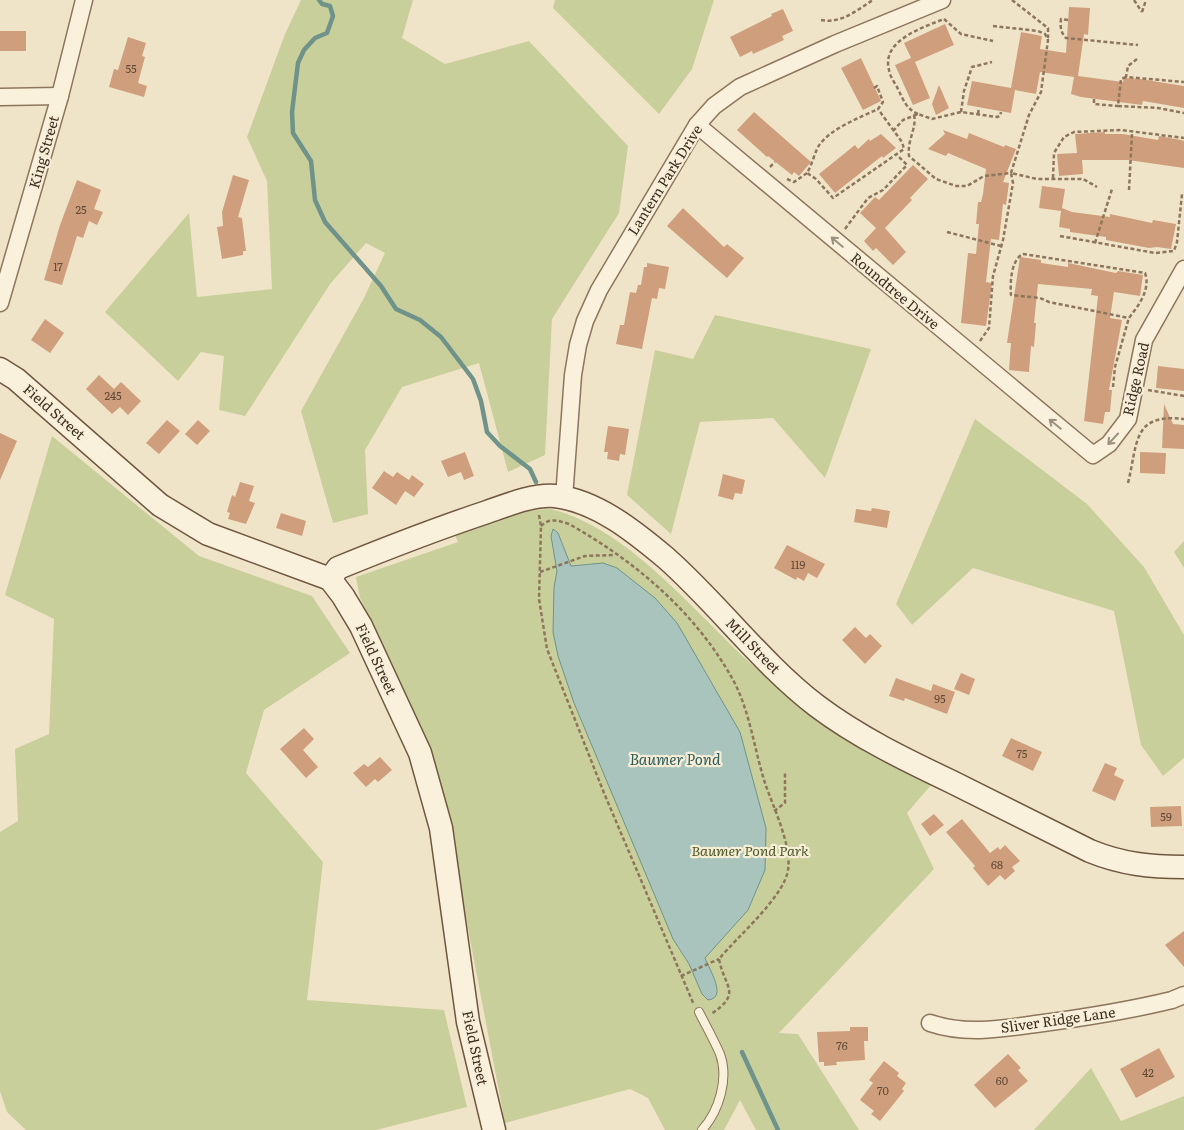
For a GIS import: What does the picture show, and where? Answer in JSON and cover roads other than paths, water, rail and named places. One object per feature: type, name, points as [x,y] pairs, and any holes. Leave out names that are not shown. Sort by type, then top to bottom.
[{"type":"street","name":"King Street","points":[[0,303],[60,96],[84,0]]},
{"type":"street","name":"Lantern Park Drive","points":[[564,498],[574,375],[578,345],[585,321],[599,290],[698,125],[714,106],[740,87],[835,44],[942,0]]},
{"type":"street","points":[[0,97],[60,96]]},
{"type":"street","name":"Roundtree Drive","points":[[698,125],[968,353],[1093,455]]},
{"type":"street","name":"Ridge Road","points":[[1093,455],[1109,444],[1128,419],[1144,340],[1184,270]]},
{"type":"street","name":"Field Street","points":[[0,369],[23,385],[160,505],[208,534],[330,579],[362,626],[420,753],[441,828],[468,1022],[494,1130]]},
{"type":"street","name":"Mill Street","points":[[330,579],[338,568],[455,523],[546,496],[564,498],[604,514],[654,549],[703,594],[772,667],[794,687],[818,707],[876,743],[902,758],[1090,851],[1118,862],[1142,866],[1184,867]]},
{"type":"street","name":"Sliver Ridge Lane","points":[[930,1024],[958,1030],[1006,1028],[1092,1018],[1172,1000],[1184,994]]},
{"type":"lane","points":[[701,1016],[720,1055],[722,1073],[718,1104],[714,1116],[702,1130]]},
{"type":"water","name":"Baumer Pond","points":[[553,529],[558,533],[571,566],[603,563],[617,568],[655,598],[677,623],[740,732],[766,828],[765,870],[748,910],[705,958],[716,982],[717,994],[714,998],[708,1000],[702,994],[689,964],[673,939],[574,703],[558,656],[553,632],[554,587],[557,571],[551,536]]},
{"type":"waterway","points":[[319,0],[322,4],[330,6],[333,16],[327,33],[315,38],[304,50],[298,63],[292,112],[293,133],[311,161],[315,200],[325,222],[381,286],[396,309],[420,320],[441,337],[473,379],[481,401],[487,432],[500,446],[530,469],[536,482]]},
{"type":"waterway","points":[[742,1052],[778,1130]]},
{"type":"park label","name":"Baumer Pond Park","points":[[750,851]]}]
